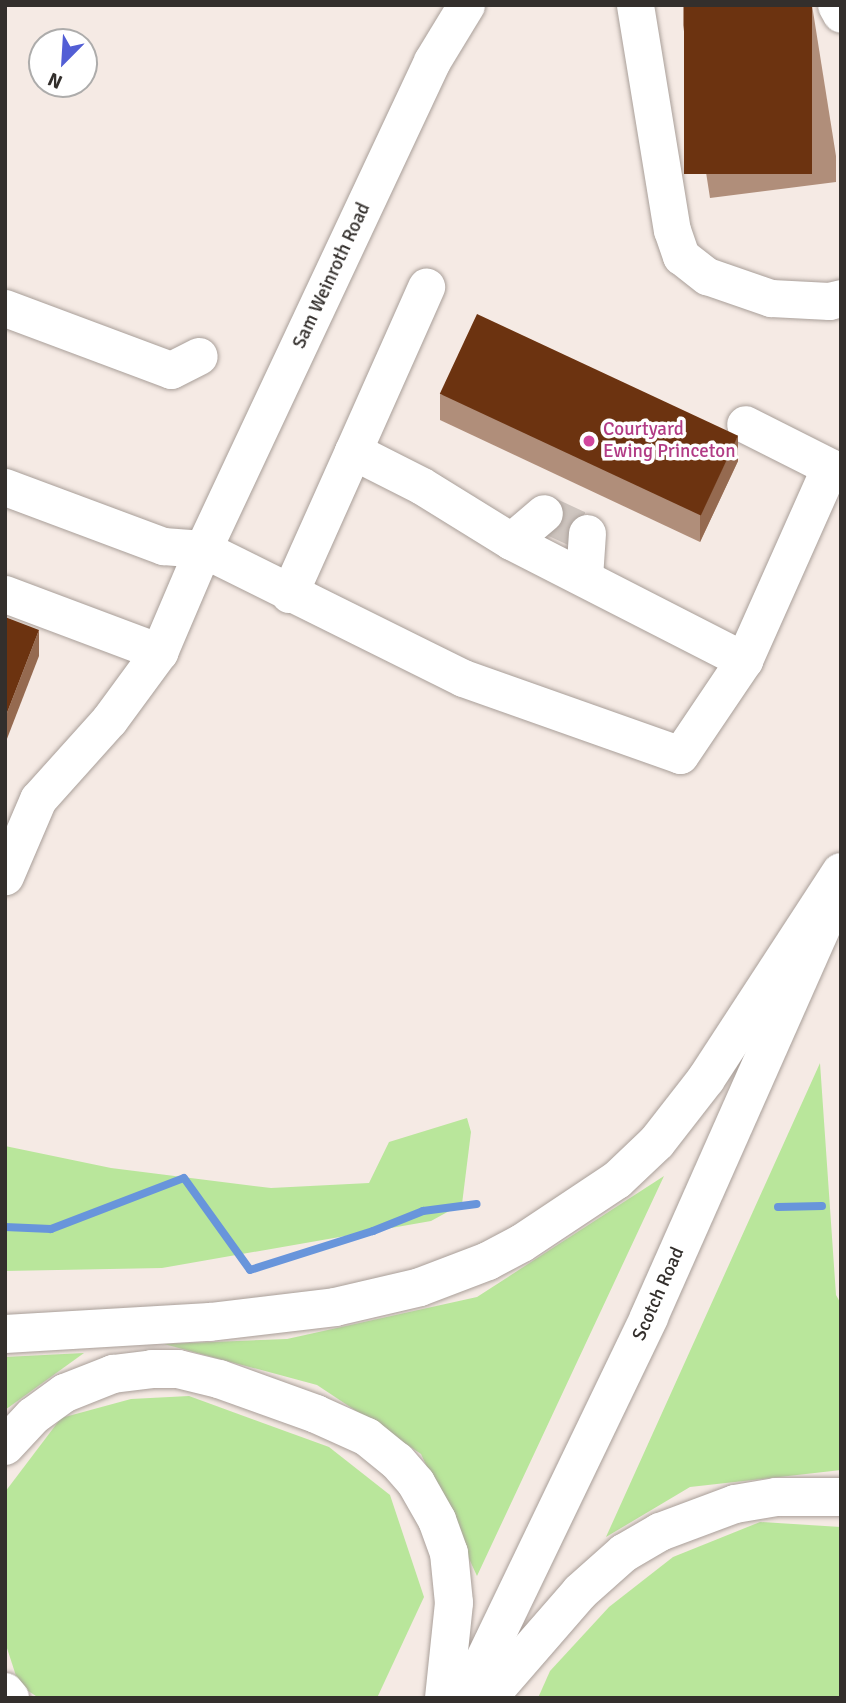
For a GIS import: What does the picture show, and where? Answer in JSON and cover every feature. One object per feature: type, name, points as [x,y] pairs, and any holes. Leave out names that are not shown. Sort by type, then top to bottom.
[{"type":"main road","points":[[5,1334],[210,1322],[335,1307],[420,1287],[488,1261],[522,1243],[617,1180],[657,1142],[706,1079],[841,872]]},
{"type":"main road","name":"Scotch Road","points":[[466,1698],[649,1317],[841,885]]},
{"type":"main road","points":[[5,1446],[33,1416],[65,1393],[113,1374],[152,1369],[193,1372],[229,1382],[316,1414],[367,1437],[397,1461],[416,1483],[437,1520],[449,1553],[454,1603],[444,1698]]},
{"type":"main road","points":[[488,1698],[580,1592],[624,1553],[660,1532],[735,1504],[786,1496],[841,1497]]},
{"type":"main road","points":[[5,1692],[10,1698]]},
{"type":"street","name":"Sam Weinroth Road","points":[[5,876],[38,799],[109,720],[159,652],[203,549],[432,61],[466,5]]},
{"type":"street","points":[[635,5],[672,230],[681,256],[708,276],[771,298],[829,301],[841,298]]},
{"type":"street","points":[[836,5],[841,14]]},
{"type":"street","points":[[289,594],[426,287]]},
{"type":"street","points":[[5,308],[171,370],[199,356]]},
{"type":"street","points":[[5,487],[163,546],[203,549],[463,678],[680,755],[744,660],[830,467],[745,424]]},
{"type":"street","points":[[353,451],[422,486],[511,541],[744,660]]},
{"type":"street","points":[[511,541],[544,513]]},
{"type":"street","points":[[584,577],[587,533]]},
{"type":"street","points":[[5,594],[159,652]]},
{"type":"green space","points":[[820,1063],[836,1295],[841,1304],[841,1470],[690,1487],[606,1537]]},
{"type":"green space","points":[[467,1118],[471,1132],[462,1204],[431,1221],[162,1268],[5,1271],[5,1146],[111,1168],[271,1188],[369,1183],[389,1142]]},
{"type":"green space","points":[[664,1176],[477,1576],[421,1454],[317,1385],[164,1344],[287,1339],[477,1297]]},
{"type":"green space","points":[[84,1353],[5,1410],[5,1357]]},
{"type":"green space","points":[[189,1396],[329,1447],[390,1495],[424,1597],[377,1698],[39,1698],[19,1685],[5,1642],[5,1492],[61,1418],[131,1399]]},
{"type":"green space","points":[[760,1522],[841,1527],[841,1698],[538,1698],[550,1671],[609,1607],[673,1557]]},
{"type":"building","points":[[684,5],[812,5],[812,174],[684,174]]},
{"type":"building","name":"Courtyard Ewing Princeton","points":[[477,314],[738,436],[701,515],[440,394]]},
{"type":"building","points":[[5,617],[39,630],[5,718]]},
{"type":"waterway","points":[[5,1227],[51,1229],[184,1178],[250,1270],[373,1231],[423,1211],[477,1204]]},
{"type":"waterway","points":[[778,1207],[822,1206]]},
{"type":"tunnel","points":[[544,513],[587,533]]},
{"type":"place","name":"Courtyard Ewing Princeton","points":[[589,441]]}]
